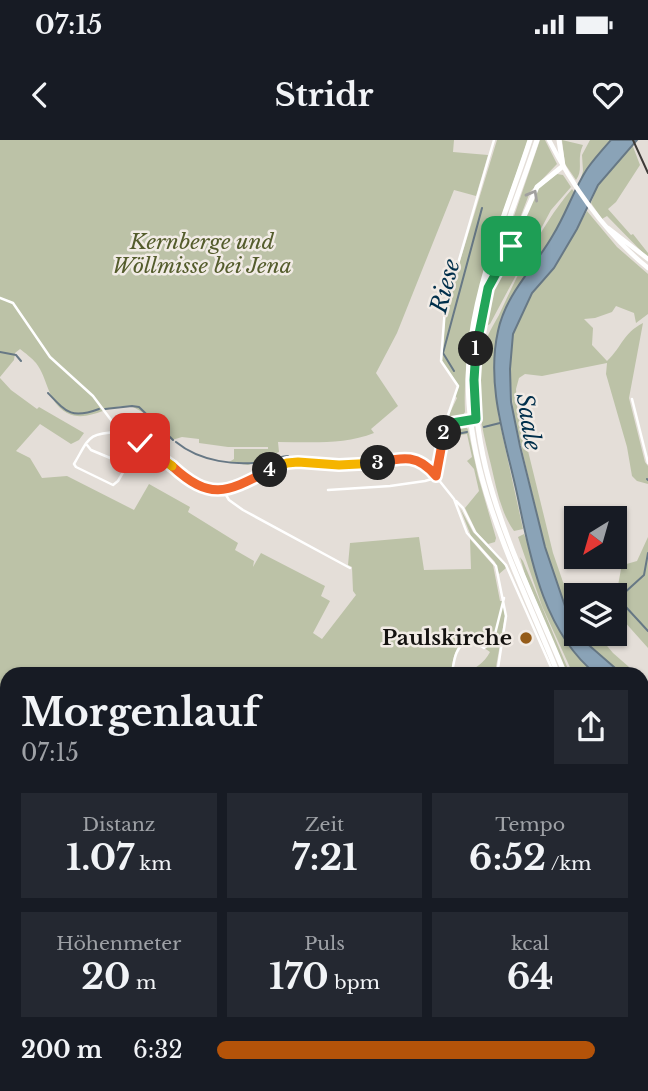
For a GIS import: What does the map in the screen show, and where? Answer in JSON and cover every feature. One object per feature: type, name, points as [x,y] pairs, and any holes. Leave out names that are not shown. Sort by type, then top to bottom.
[{"type":"main road","points":[[530,140],[477,305],[469,355],[475,457],[488,504],[553,667]]},
{"type":"main road","points":[[537,140],[488,288],[478,333],[473,420],[499,514],[562,667]]},
{"type":"main road","points":[[549,140],[570,178],[597,217],[624,247],[648,268]]},
{"type":"main road","points":[[559,140],[563,166]]},
{"type":"main road","points":[[488,288],[511,246],[537,187],[563,166]]},
{"type":"main road","points":[[605,226],[648,259]]},
{"type":"street","points":[[328,490],[390,486],[433,480],[436,476],[457,384],[441,361],[445,308],[494,140]]},
{"type":"street","points":[[0,298],[13,303],[50,357],[93,397],[120,432],[206,489],[223,491],[287,463],[358,464],[406,458],[426,464],[463,508],[475,532],[506,565],[553,667]]},
{"type":"street","points":[[632,399],[648,463]]},
{"type":"street","points":[[446,424],[473,420]]},
{"type":"street","points":[[120,432],[98,433],[91,437],[74,464],[79,470],[113,485],[140,443]]},
{"type":"street","points":[[86,443],[91,450],[127,465]]},
{"type":"street","points":[[223,491],[236,506],[350,568]]},
{"type":"street","points":[[454,499],[467,533],[496,566],[506,616],[498,667]]},
{"type":"street","points":[[453,667],[455,655],[464,642],[470,639],[484,648],[493,642],[504,598]]},
{"type":"green space","name":"Kernberge und Wöllmisse bei Jena","points":[[0,140],[454,140],[453,152],[488,155],[476,196],[454,190],[397,333],[376,373],[398,406],[371,429],[374,433],[339,441],[278,442],[279,452],[248,465],[229,462],[234,459],[234,449],[268,447],[228,447],[199,443],[199,439],[182,437],[172,440],[146,414],[127,406],[84,416],[67,413],[55,403],[36,363],[20,349],[0,377]]},
{"type":"green space","points":[[497,140],[528,140],[494,240],[475,308],[465,377],[465,412],[461,418],[453,420],[449,415],[459,386],[442,362],[446,307]]},
{"type":"green space","points":[[540,140],[545,140],[557,164],[530,192],[511,241],[495,272]]},
{"type":"green space","points":[[562,140],[583,145],[576,180],[565,164]]},
{"type":"green space","points":[[590,140],[611,140],[587,169],[579,185],[583,171],[582,155]]},
{"type":"green space","points":[[632,144],[640,165],[616,202],[608,209],[631,235],[633,234],[648,253],[648,258],[607,216],[602,219],[591,203],[598,185]]},
{"type":"green space","points":[[557,174],[563,175],[571,187],[551,210],[490,324],[481,329],[494,285],[536,190]]},
{"type":"green space","points":[[572,189],[575,193],[553,236],[528,271],[498,329],[495,350],[498,415],[523,529],[514,531],[500,500],[482,425],[478,400],[480,359],[488,336],[531,249]]},
{"type":"green space","points":[[587,211],[617,247],[648,274],[648,314],[636,323],[634,313],[616,306],[612,312],[584,319],[593,328],[592,345],[607,361],[631,331],[643,323],[629,398],[648,466],[648,484],[637,481],[632,476],[627,447],[606,374],[607,363],[542,376],[525,374],[519,378],[516,389],[517,406],[553,553],[564,584],[564,603],[545,547],[513,412],[510,369],[513,334],[521,315],[532,293],[554,268]]},
{"type":"green space","points":[[0,378],[11,390],[37,409],[39,407],[84,433],[79,440],[71,444],[40,424],[16,451],[30,458],[42,478],[67,476],[134,510],[149,484],[190,507],[188,512],[238,543],[235,550],[254,561],[253,567],[261,553],[325,586],[321,596],[330,601],[313,633],[322,639],[356,595],[353,591],[352,567],[348,565],[350,543],[419,537],[424,570],[471,569],[470,539],[493,565],[505,616],[496,667],[476,667],[490,652],[470,638],[457,648],[452,667],[0,667]]},
{"type":"green space","points":[[465,424],[496,538],[495,542],[488,544],[477,533],[465,508],[479,491],[474,469],[467,461],[472,457],[467,434],[449,437],[449,428]]},
{"type":"green space","points":[[460,508],[473,532],[500,557],[506,568],[499,574],[495,562],[471,536]]},
{"type":"green space","points":[[524,534],[564,636],[564,646],[570,646],[589,667],[570,667],[542,606],[518,537]]},
{"type":"green space","points":[[648,537],[648,648],[627,624],[627,583],[618,583],[621,569],[627,569],[627,564],[637,561]]},
{"type":"green space","points":[[520,557],[567,667],[564,667]]},
{"type":"green space","points":[[589,646],[607,646],[629,667],[613,667]]},
{"type":"water","points":[[611,140],[637,140],[598,185],[554,268],[532,293],[513,334],[510,369],[511,402],[520,446],[545,547],[564,603],[564,637],[543,596],[529,549],[496,396],[495,353],[498,331],[507,304],[546,247],[587,169]]},
{"type":"water","points":[[570,646],[590,646],[614,667],[589,667]]},
{"type":"waterway","name":"Riese","points":[[454,371],[443,353],[482,208]]},
{"type":"waterway","points":[[0,352],[16,355],[21,361]]},
{"type":"waterway","points":[[48,393],[65,409],[76,414],[99,409]]},
{"type":"waterway","points":[[105,409],[139,407],[173,440]]},
{"type":"waterway","points":[[484,427],[500,423]]},
{"type":"waterway","points":[[447,436],[467,432]]},
{"type":"waterway","points":[[176,442],[196,454],[231,463],[255,463],[288,456]]},
{"type":"waterway","points":[[648,553],[644,575],[622,595],[625,606],[648,631]]},
{"type":"tram line","points":[[633,140],[648,173]]},
{"type":"place","name":"Paulskirche","points":[[526,638]]},
{"type":"route","points":[[140,443],[195,484],[215,491],[230,489],[287,463],[298,462],[339,465],[406,458],[426,464],[436,476],[446,424],[476,419],[474,380],[481,317],[488,288],[511,246]]},
{"type":"water label","name":"Saale","points":[[529,422]]}]
